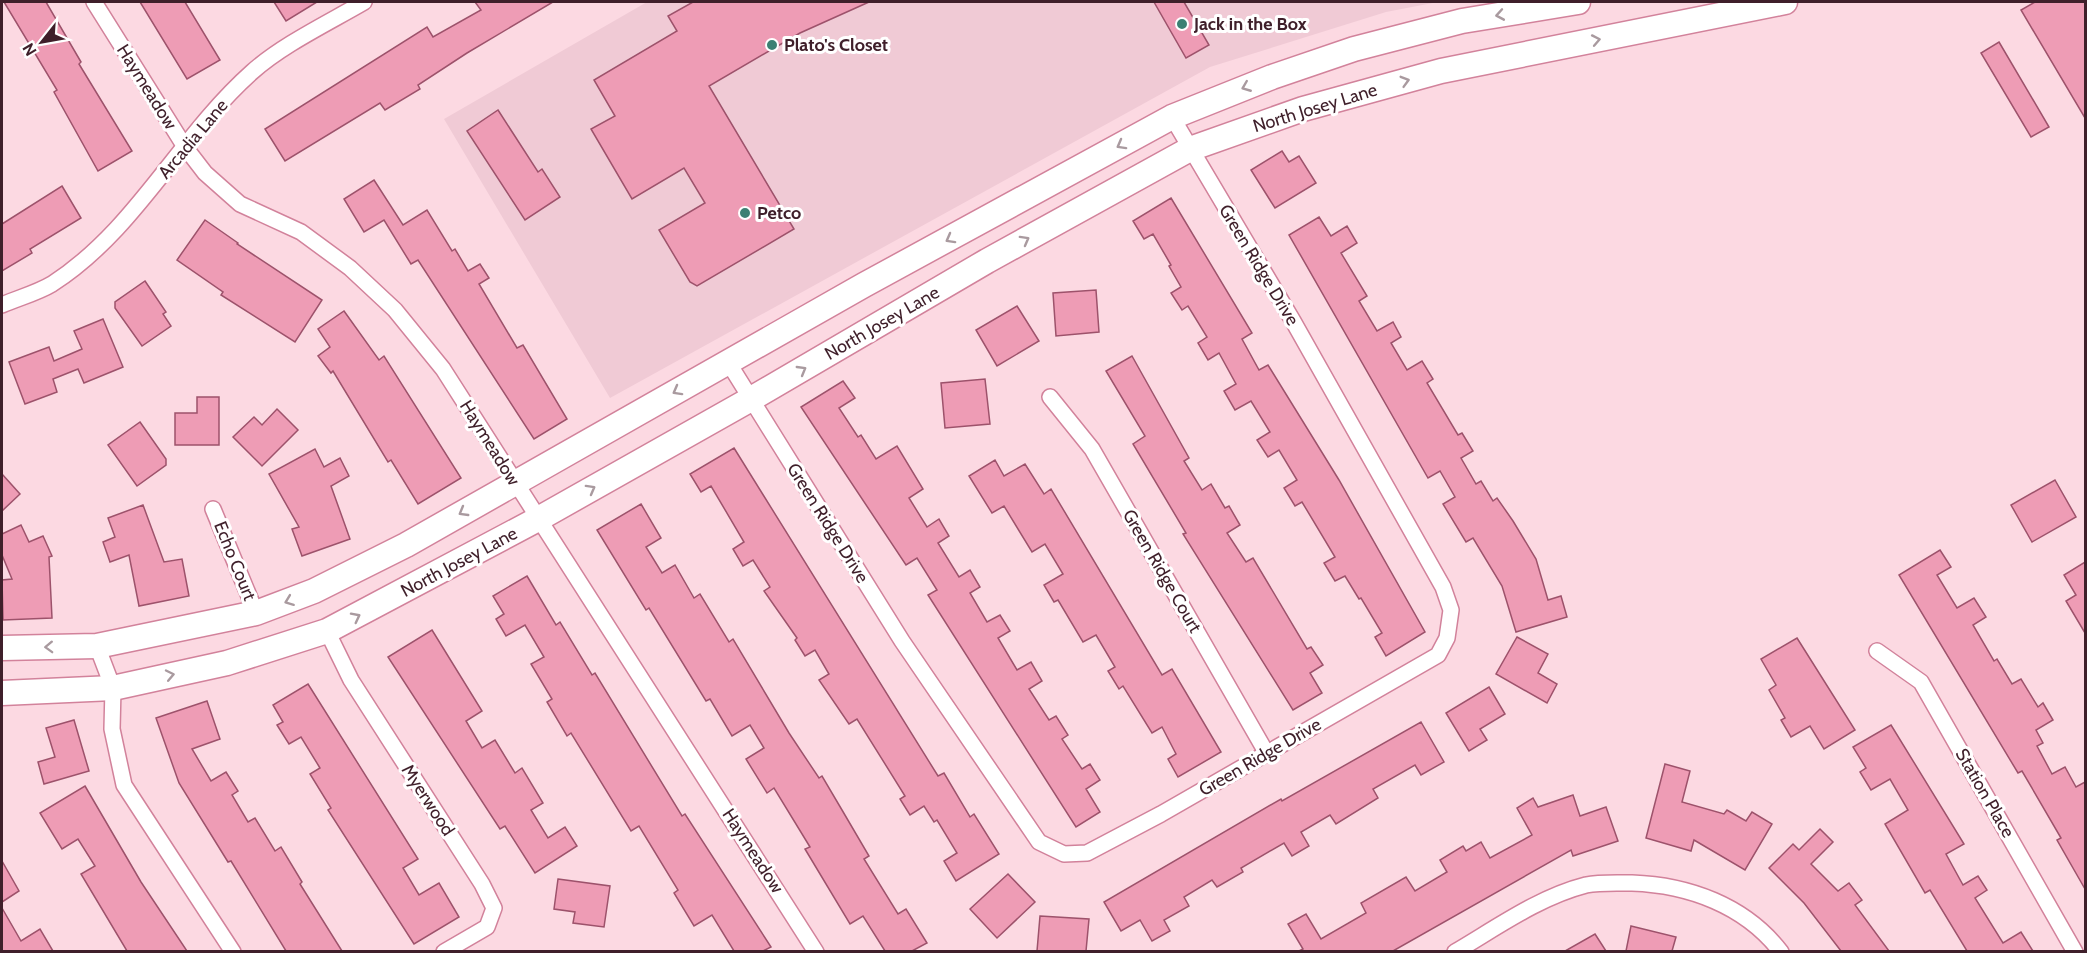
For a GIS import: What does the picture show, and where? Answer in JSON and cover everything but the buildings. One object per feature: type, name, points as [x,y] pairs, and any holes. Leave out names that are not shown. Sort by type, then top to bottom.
[{"type":"main road","points":[[2,648],[97,646],[256,613],[314,591],[406,544],[728,362],[1172,117],[1272,77],[1354,49],[1462,21],[1578,2]]},
{"type":"main road","name":"North Josey Lane","points":[[2,693],[113,688],[227,663],[327,631],[540,518],[751,399],[987,261],[1190,149],[1303,109],[1441,70],[1785,2]]},
{"type":"street","name":"Haymeadow","points":[[94,2],[185,147],[205,173],[240,204],[301,232],[350,268],[395,310],[443,369],[816,951]]},
{"type":"street","name":"Arcadia Lane","points":[[2,305],[50,285],[92,253],[135,210],[216,108],[252,72],[364,2]]},
{"type":"street","name":"Green Ridge Drive","points":[[728,362],[902,642],[1039,842],[1064,854],[1087,853],[1161,814],[1438,655],[1447,638],[1451,610],[1443,587],[1293,321],[1172,117]]},
{"type":"street","name":"Green Ridge Court","points":[[1050,397],[1092,449],[1266,752]]},
{"type":"street","name":"Echo Court","points":[[213,509],[256,613]]},
{"type":"street","name":"Myerwood","points":[[327,631],[351,680],[482,884],[494,908],[487,927],[444,951]]},
{"type":"street","points":[[97,646],[113,688],[112,729],[124,785],[233,951]]},
{"type":"street","name":"Station Place","points":[[1877,651],[1921,681],[2075,951]]},
{"type":"street","points":[[1455,951],[1556,896],[1587,885],[1618,883],[1659,884],[1691,891],[1724,905],[1752,923],[1781,951]]},
{"type":"shaded area","points":[[647,2],[1438,2],[1386,12],[1210,67],[610,398],[444,119]]},
{"type":"place","name":"Jack in the Box","points":[[1182,24]]},
{"type":"place","name":"Plato's Closet","points":[[772,45]]},
{"type":"place","name":"Petco","points":[[745,213]]}]
